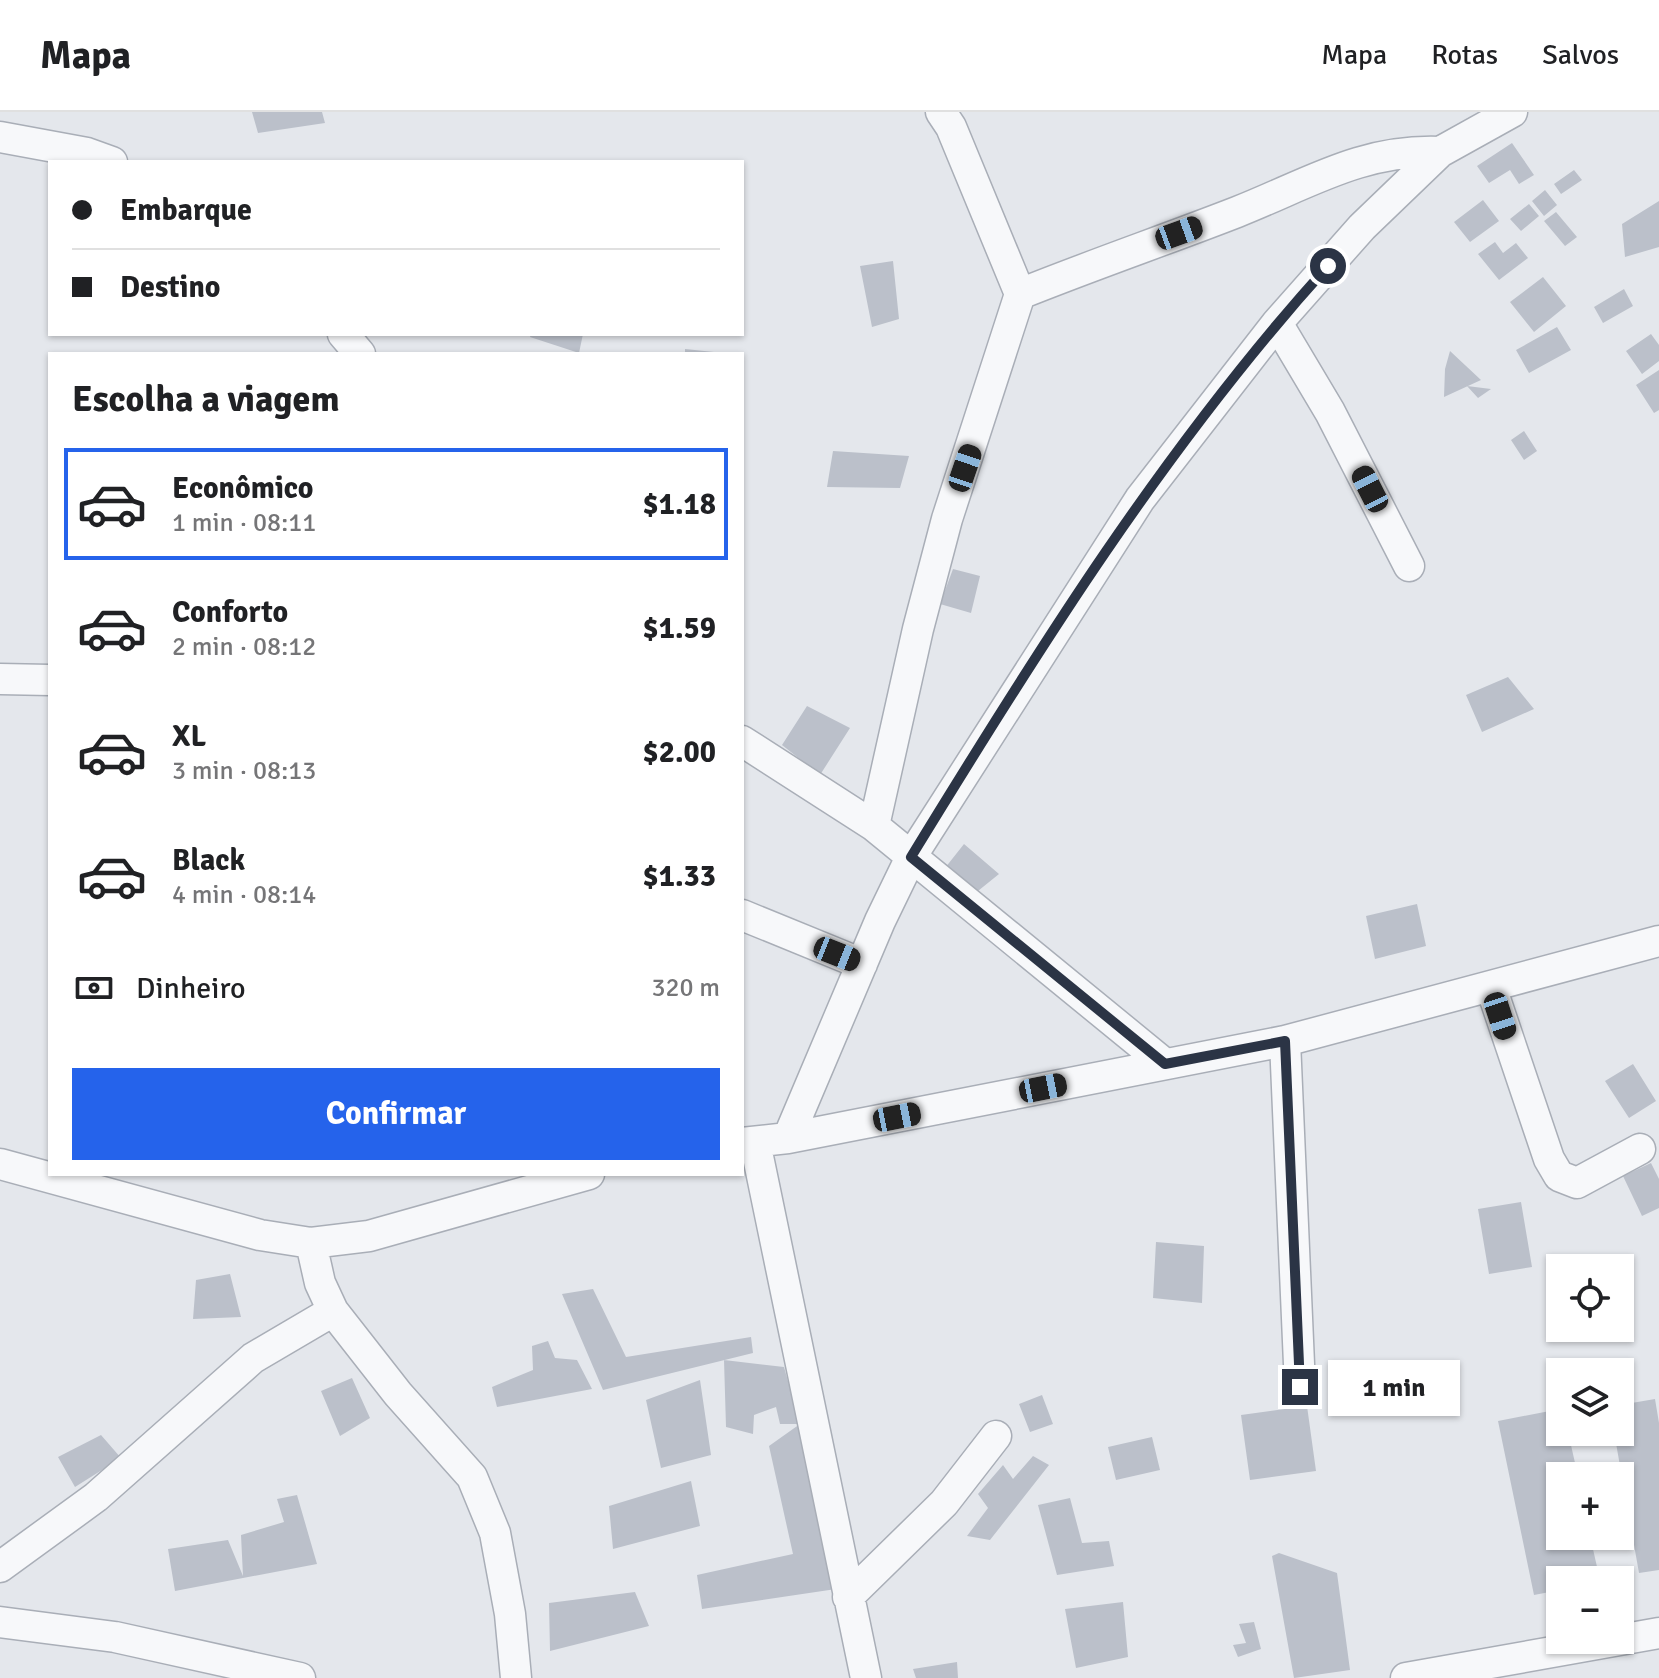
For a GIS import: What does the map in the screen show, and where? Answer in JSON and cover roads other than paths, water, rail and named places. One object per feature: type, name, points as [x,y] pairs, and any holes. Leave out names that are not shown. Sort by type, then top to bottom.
[{"type":"street","points":[[874,826],[918,629],[947,519],[1020,294],[951,127],[941,112]]},
{"type":"street","points":[[788,1138],[911,857],[1140,499],[1277,323],[1362,227],[1440,152],[1512,112]]},
{"type":"street","points":[[0,137],[87,153],[106,160]]},
{"type":"street","points":[[1020,294],[1237,212],[1366,158],[1403,151],[1440,152]]},
{"type":"street","points":[[1277,323],[1330,412],[1409,566]]},
{"type":"street","points":[[345,336],[358,352]]},
{"type":"street","points":[[0,679],[48,680]]},
{"type":"street","points":[[744,742],[874,826],[1165,1064]]},
{"type":"street","points":[[744,916],[862,964]]},
{"type":"street","points":[[866,1678],[749,1142],[788,1138],[1285,1041],[1659,941]]},
{"type":"street","points":[[1491,987],[1534,1119],[1559,1176],[1577,1183],[1640,1149]]},
{"type":"street","points":[[1285,1041],[1300,1387]]},
{"type":"street","points":[[0,1164],[260,1235],[311,1243],[369,1236],[582,1176]]},
{"type":"street","points":[[311,1243],[320,1283],[333,1311],[398,1394],[472,1477],[495,1533],[510,1614],[516,1678]]},
{"type":"street","points":[[0,1567],[96,1497],[253,1358],[333,1311]]},
{"type":"street","points":[[848,1597],[944,1503],[996,1436]]},
{"type":"street","points":[[0,1622],[115,1637],[300,1678]]},
{"type":"street","points":[[1406,1678],[1659,1633]]}]
